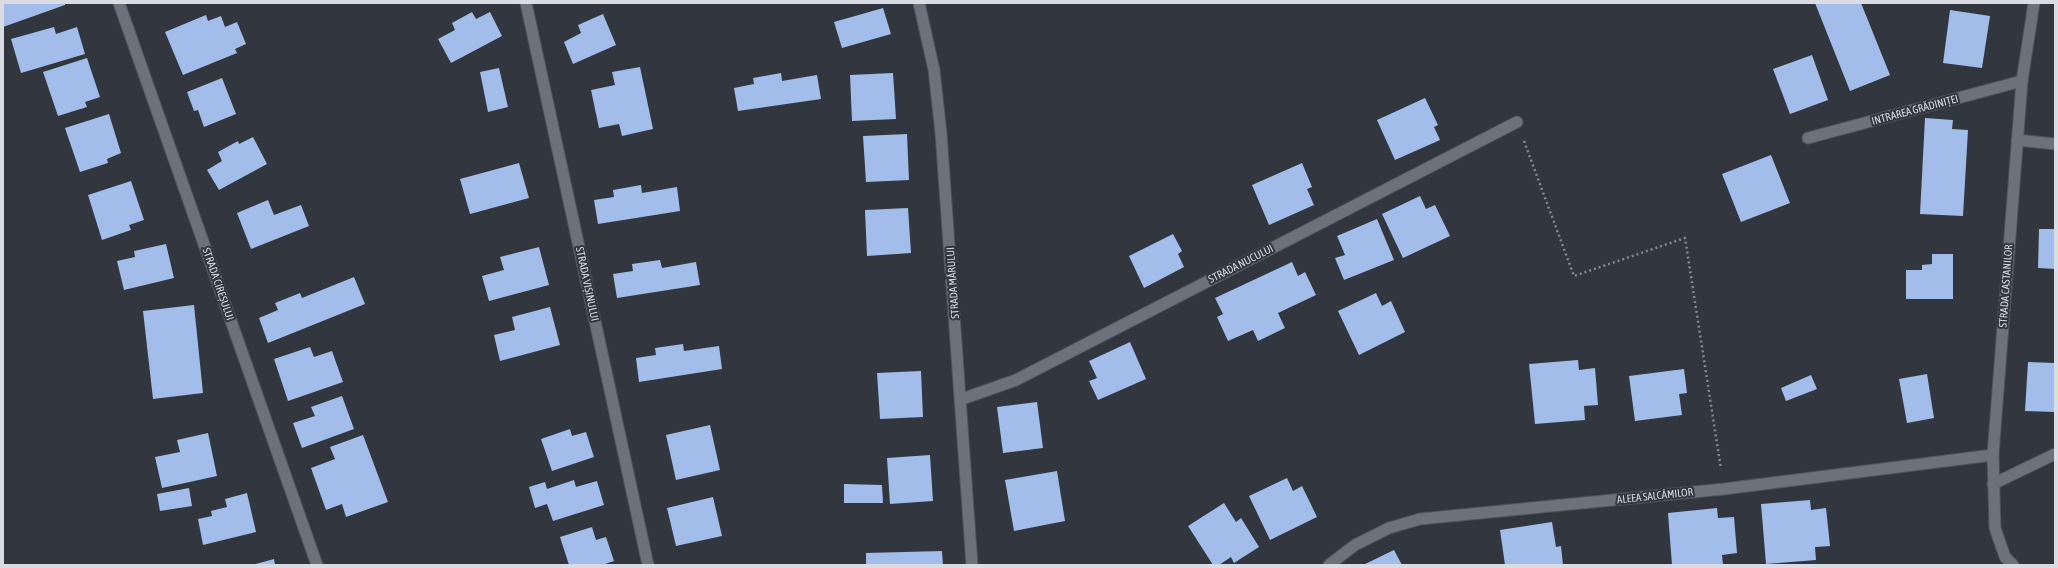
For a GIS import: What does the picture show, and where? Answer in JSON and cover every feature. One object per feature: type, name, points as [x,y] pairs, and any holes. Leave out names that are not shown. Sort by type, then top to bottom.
[{"type":"street","name":"STRADA CIREȘULUI","points":[[119,3],[317,565]]},
{"type":"street","name":"STRADA VIȘINULUI","points":[[526,3],[648,565]]},
{"type":"street","name":"STRADA MĂRULUI","points":[[919,3],[934,70],[941,133],[962,399],[972,565]]},
{"type":"street","name":"STRADA CASTANILOR","points":[[2012,565],[2005,557],[1995,528],[1993,455],[2022,81],[2034,3]]},
{"type":"street","name":"INTRAREA GRĂDINIȚEI","points":[[1808,138],[2022,81]]},
{"type":"street","name":"STRADA NUCULUI","points":[[962,399],[1016,380],[1517,122]]},
{"type":"street","points":[[2017,140],[2055,144]]},
{"type":"street","points":[[1993,484],[2055,454]]},
{"type":"street","name":"ALEEA SALCÂMILOR","points":[[1329,565],[1355,545],[1389,528],[1420,519],[1724,489],[1993,455]]},
{"type":"path","points":[[1517,122],[1574,276],[1684,238],[1724,489]]},
{"type":"building","points":[[3,3],[65,3],[65,5],[3,27]]},
{"type":"building","points":[[1815,3],[1861,3],[1890,75],[1850,91]]},
{"type":"building","points":[[883,8],[891,34],[842,48],[834,22]]},
{"type":"building","points":[[1950,10],[1990,16],[1982,68],[1943,63]]},
{"type":"building","points":[[472,12],[476,19],[490,12],[502,36],[451,63],[438,39],[455,30],[452,23]]},
{"type":"building","points":[[603,14],[616,45],[573,64],[564,42],[581,33],[578,25]]},
{"type":"building","points":[[206,15],[208,21],[221,16],[225,27],[237,22],[246,44],[235,49],[237,53],[183,75],[165,32]]},
{"type":"building","points":[[54,27],[56,34],[77,27],[85,54],[21,73],[11,39]]},
{"type":"building","points":[[1812,55],[1828,100],[1790,114],[1773,69]]},
{"type":"building","points":[[87,58],[100,97],[85,102],[87,107],[58,116],[43,72]]},
{"type":"building","points":[[640,67],[653,129],[622,136],[619,124],[599,128],[591,90],[615,85],[612,72]]},
{"type":"building","points":[[499,68],[508,107],[488,112],[480,72]]},
{"type":"building","points":[[781,73],[782,81],[817,75],[821,99],[738,111],[734,88],[754,84],[753,78]]},
{"type":"building","points":[[893,73],[896,119],[852,121],[850,75]]},
{"type":"building","points":[[222,78],[236,114],[204,127],[198,110],[194,111],[187,92]]},
{"type":"building","points":[[1425,98],[1438,125],[1434,127],[1440,140],[1395,160],[1377,120]]},
{"type":"building","points":[[109,114],[121,153],[107,159],[108,163],[80,172],[65,128]]},
{"type":"building","points":[[1925,118],[1953,120],[1952,129],[1968,130],[1963,216],[1920,214]]},
{"type":"building","points":[[907,134],[909,180],[866,182],[863,136]]},
{"type":"building","points":[[253,137],[267,164],[219,190],[207,170],[222,161],[218,152],[238,141],[239,144]]},
{"type":"building","points":[[1771,155],[1790,203],[1741,222],[1722,174]]},
{"type":"building","points":[[519,163],[529,198],[470,214],[460,179]]},
{"type":"building","points":[[1302,163],[1312,187],[1307,189],[1314,205],[1269,225],[1252,185]]},
{"type":"building","points":[[131,181],[144,220],[129,225],[131,230],[102,240],[88,195]]},
{"type":"building","points":[[641,185],[642,193],[677,187],[680,211],[598,224],[594,200],[614,197],[613,190]]},
{"type":"building","points":[[1420,196],[1426,209],[1435,205],[1450,236],[1403,258],[1382,214]]},
{"type":"building","points":[[268,200],[274,215],[301,205],[309,226],[251,249],[237,213]]},
{"type":"building","points":[[908,208],[911,253],[867,256],[865,210]]},
{"type":"building","points":[[1377,219],[1394,260],[1344,280],[1335,258],[1345,255],[1337,236]]},
{"type":"building","points":[[2039,229],[2055,229],[2055,269],[2038,268]]},
{"type":"building","points":[[1173,234],[1182,251],[1178,254],[1184,267],[1144,288],[1129,256]]},
{"type":"building","points":[[166,244],[174,278],[124,290],[117,261],[135,257],[134,251]]},
{"type":"building","points":[[539,247],[549,285],[489,301],[482,276],[504,270],[500,257]]},
{"type":"building","points":[[1932,254],[1953,254],[1953,299],[1906,299],[1906,270],[1922,270],[1922,265],[1932,264]]},
{"type":"building","points":[[660,260],[662,268],[696,262],[700,285],[617,298],[613,274],[633,271],[632,264]]},
{"type":"building","points":[[1292,262],[1298,276],[1305,272],[1316,295],[1278,313],[1285,328],[1258,341],[1253,330],[1228,341],[1217,317],[1223,314],[1215,298]]},
{"type":"building","points":[[354,277],[365,304],[268,343],[259,318],[278,310],[275,303],[300,293],[302,298]]},
{"type":"building","points":[[1376,293],[1382,306],[1391,301],[1405,332],[1359,355],[1338,311]]},
{"type":"building","points":[[194,305],[203,393],[153,399],[143,311]]},
{"type":"building","points":[[550,307],[560,345],[500,361],[494,335],[515,330],[512,317]]},
{"type":"building","points":[[1130,342],[1146,379],[1098,400],[1089,381],[1097,378],[1089,361]]},
{"type":"building","points":[[683,344],[684,351],[719,346],[722,369],[639,382],[636,358],[656,355],[655,348]]},
{"type":"building","points":[[310,347],[314,357],[332,351],[343,382],[288,401],[274,359]]},
{"type":"building","points":[[1578,360],[1579,370],[1595,368],[1598,405],[1584,406],[1585,420],[1535,424],[1529,364]]},
{"type":"building","points":[[2028,362],[2055,363],[2055,412],[2025,411]]},
{"type":"building","points":[[1684,369],[1687,393],[1679,394],[1682,415],[1635,421],[1629,376]]},
{"type":"building","points":[[921,371],[923,417],[880,419],[877,373]]},
{"type":"building","points":[[1927,374],[1934,418],[1907,423],[1899,379]]},
{"type":"building","points":[[1811,375],[1817,389],[1786,401],[1781,388]]},
{"type":"building","points":[[342,396],[354,429],[302,448],[293,423],[315,416],[311,407]]},
{"type":"building","points":[[1037,402],[1043,448],[1003,453],[997,407]]},
{"type":"building","points":[[710,425],[720,470],[676,480],[666,435]]},
{"type":"building","points":[[570,429],[572,436],[586,432],[594,457],[552,471],[541,439]]},
{"type":"building","points":[[208,433],[217,476],[162,488],[155,457],[180,452],[177,440]]},
{"type":"building","points":[[363,435],[388,502],[346,517],[342,504],[326,510],[311,468],[335,459],[330,447]]},
{"type":"building","points":[[930,455],[933,501],[890,504],[887,458]]},
{"type":"building","points":[[1057,471],[1065,521],[1014,531],[1005,480]]},
{"type":"building","points":[[1287,478],[1293,491],[1302,486],[1317,517],[1270,540],[1249,496]]},
{"type":"building","points":[[574,480],[576,487],[597,481],[604,505],[553,521],[547,504],[535,508],[529,487],[545,482],[547,489]]},
{"type":"building","points":[[844,484],[882,485],[883,503],[844,503]]},
{"type":"building","points":[[189,488],[192,506],[160,511],[157,494]]},
{"type":"building","points":[[247,493],[256,532],[203,545],[198,519],[212,516],[211,511],[227,507],[225,499]]},
{"type":"building","points":[[713,497],[722,536],[676,546],[667,508]]},
{"type":"building","points":[[1810,500],[1811,510],[1826,508],[1830,546],[1815,547],[1816,560],[1766,564],[1761,504]]},
{"type":"building","points":[[1224,503],[1236,522],[1241,518],[1259,547],[1234,563],[1231,557],[1219,565],[1213,565],[1188,526]]},
{"type":"building","points":[[1717,508],[1718,518],[1734,517],[1737,553],[1722,555],[1723,565],[1672,565],[1668,513]]},
{"type":"building","points":[[1552,522],[1556,547],[1561,546],[1563,565],[1505,565],[1500,530]]},
{"type":"building","points":[[592,527],[596,540],[606,537],[614,561],[602,565],[569,565],[560,537]]},
{"type":"building","points":[[1394,550],[1402,565],[1363,565]]},
{"type":"building","points":[[942,551],[943,565],[866,565],[866,553]]},
{"type":"building","points":[[274,559],[275,565],[252,565]]}]
